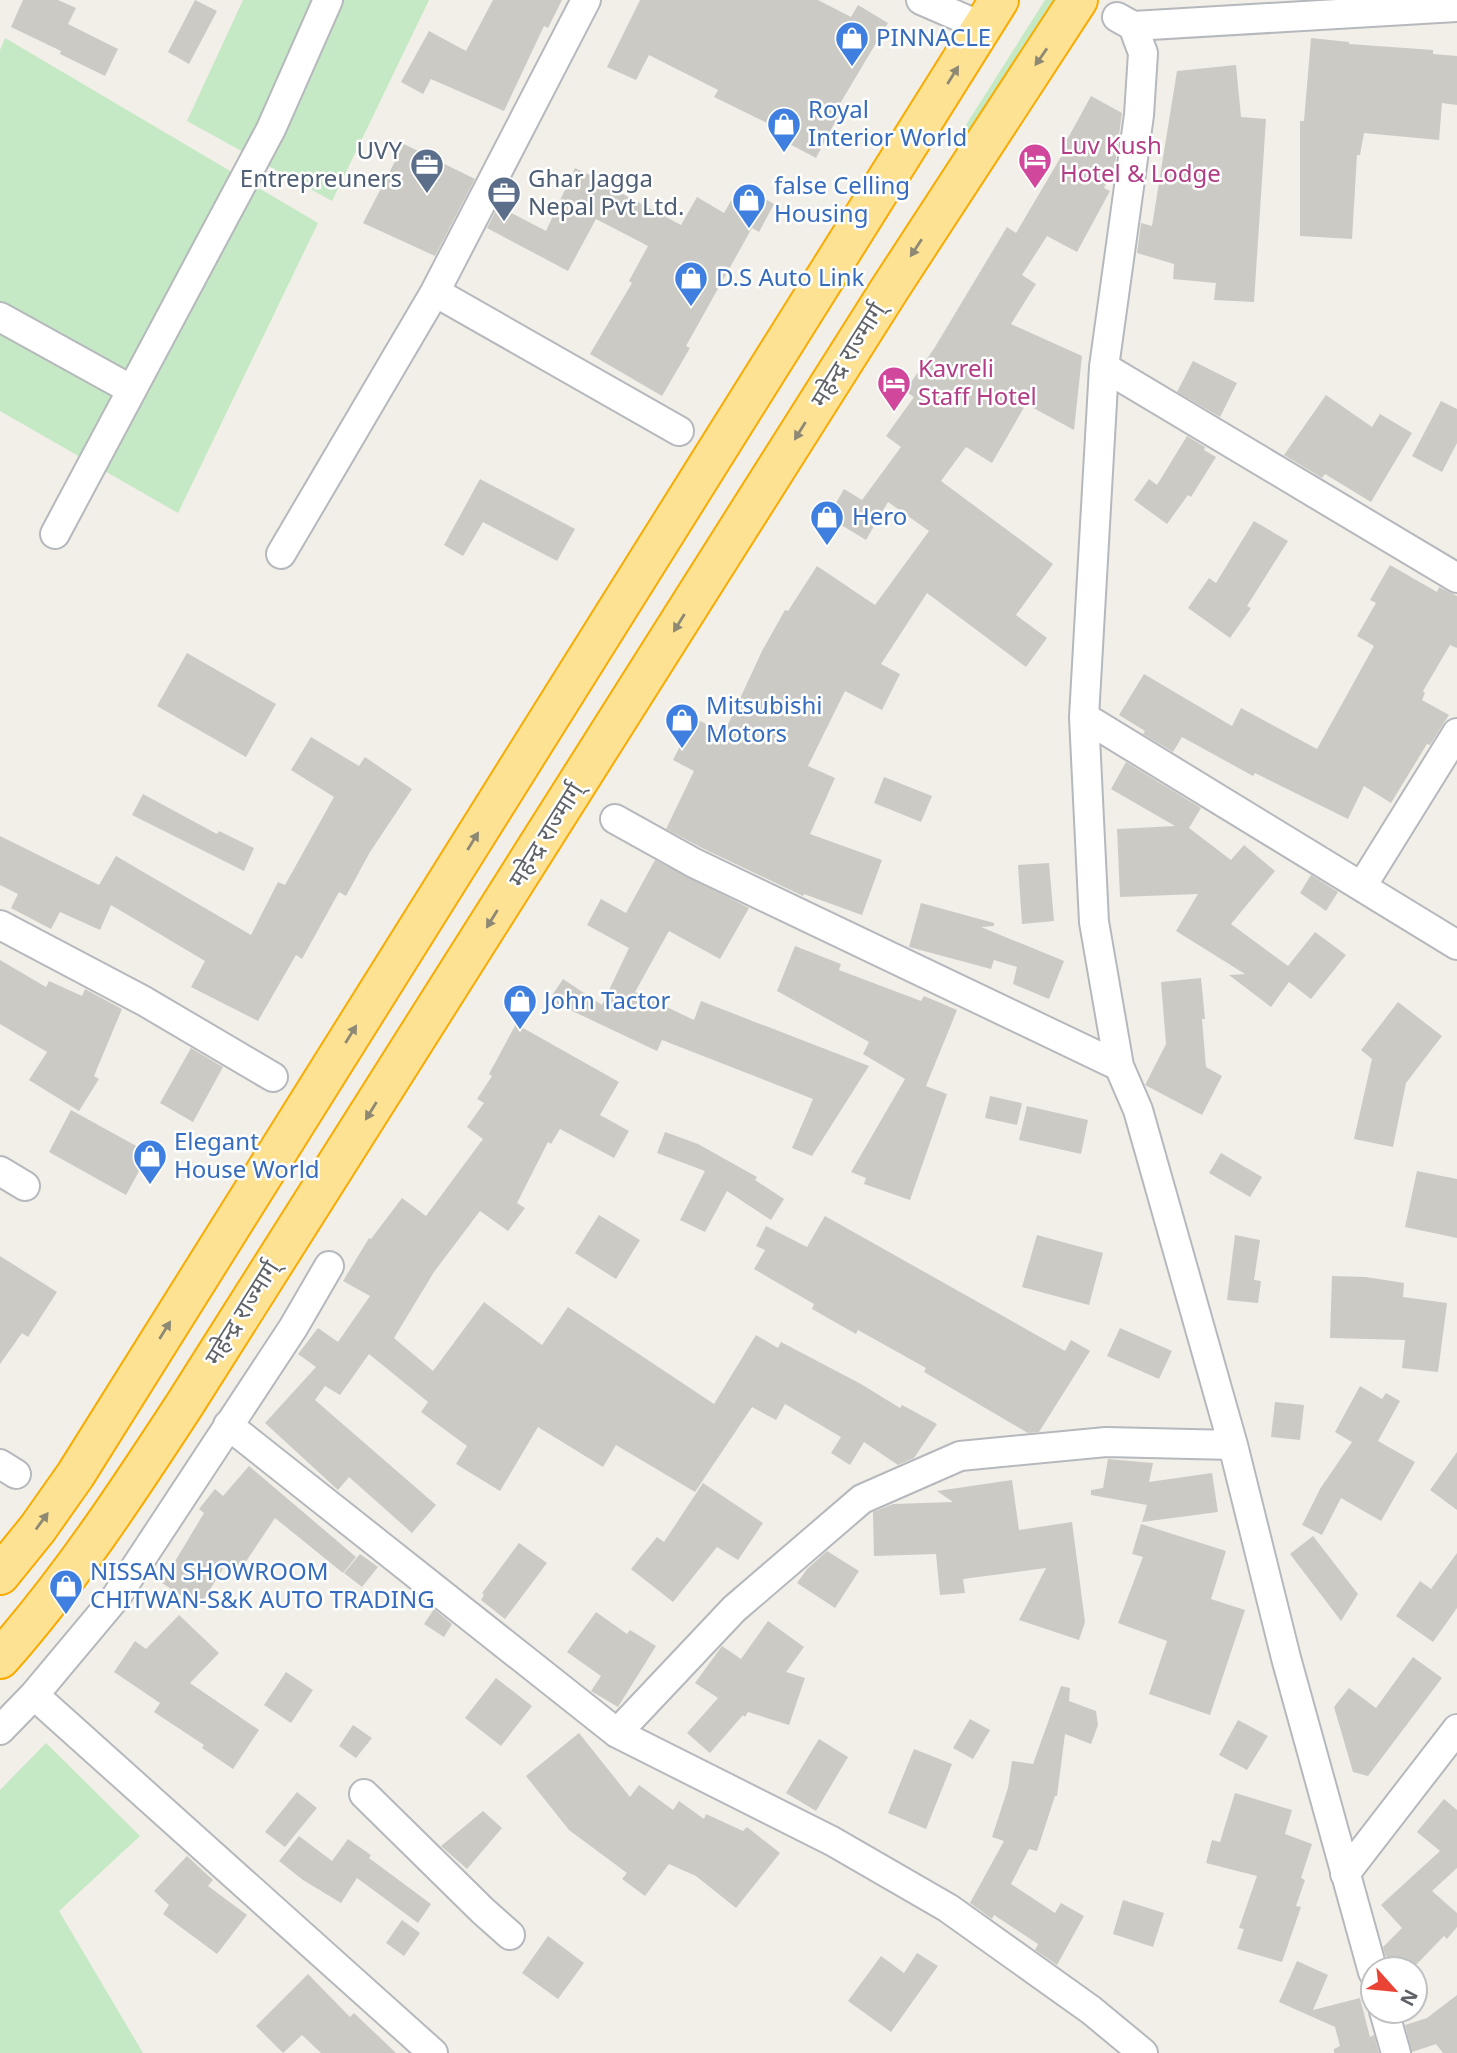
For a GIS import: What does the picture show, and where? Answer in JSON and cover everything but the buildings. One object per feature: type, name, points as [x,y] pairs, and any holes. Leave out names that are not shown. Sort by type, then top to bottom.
[{"type":"highway","name":"महेन्द्र राज्मार्ग्","points":[[0,1659],[55,1595],[113,1514],[185,1404],[889,290],[1078,0]]},
{"type":"highway","points":[[0,1575],[38,1528],[76,1474],[991,14]]},
{"type":"street","points":[[55,534],[271,129],[328,0]]},
{"type":"street","points":[[281,554],[435,292],[586,0]]},
{"type":"street","points":[[921,0],[991,14]]},
{"type":"street","points":[[1368,1955],[1286,1658],[1233,1445],[1138,1110],[1119,1066],[1094,922],[1084,718],[1104,367],[1139,115],[1143,52],[1125,22],[1457,7]]},
{"type":"street","points":[[435,292],[679,431]]},
{"type":"street","points":[[0,317],[132,390]]},
{"type":"street","points":[[1104,367],[1457,578]]},
{"type":"street","points":[[1084,718],[1457,945]]},
{"type":"street","points":[[1362,886],[1457,733]]},
{"type":"street","points":[[615,819],[694,863],[1119,1066]]},
{"type":"street","points":[[0,925],[144,1001],[273,1077]]},
{"type":"street","points":[[0,1171],[25,1186]]},
{"type":"street","points":[[0,1730],[34,1695],[116,1597],[293,1328],[329,1266]]},
{"type":"street","points":[[229,1426],[617,1733],[832,1841],[948,1908],[1091,2010],[1143,2053]]},
{"type":"street","points":[[617,1733],[734,1609],[862,1499],[960,1456],[1106,1442],[1233,1445]]},
{"type":"street","points":[[34,1695],[433,2053]]},
{"type":"street","points":[[1345,1874],[1457,1729]]},
{"type":"street","points":[[364,1794],[483,1912],[510,1935]]},
{"type":"street","points":[[1388,2025],[1396,2053]]},
{"type":"green space","points":[[243,0],[429,0],[332,201],[187,121]]},
{"type":"green space","points":[[1045,0],[1055,0],[964,143],[957,139]]},
{"type":"green space","points":[[5,38],[318,223],[178,513],[0,411],[0,50]]},
{"type":"green space","points":[[46,1743],[140,1836],[59,1911],[143,2053],[0,2053],[0,1790]]},
{"type":"place","name":"PINNACLE","points":[[852,68]]},
{"type":"place","name":"Royal Interior World","points":[[784,154]]},
{"type":"place","name":"Luv Kush Hotel & Lodge","points":[[1035,190]]},
{"type":"place","name":"UVY Entrepreuners","points":[[427,195]]},
{"type":"place","name":"Ghar Jagga Nepal Pvt Ltd.","points":[[504,223]]},
{"type":"place","name":"false Celling Housing","points":[[749,230]]},
{"type":"place","name":"D.S Auto Link","points":[[691,308]]},
{"type":"place","name":"Kavreli Staff Hotel","points":[[894,413]]},
{"type":"place","name":"Hero","points":[[827,547]]},
{"type":"place","name":"Mitsubishi Motors","points":[[682,750]]},
{"type":"place","name":"John Tactor","points":[[520,1031]]},
{"type":"place","name":"Elegant House World","points":[[150,1186]]},
{"type":"place","name":"NISSAN SHOWROOM CHITWAN-S&K AUTO TRADING","points":[[66,1616]]}]
